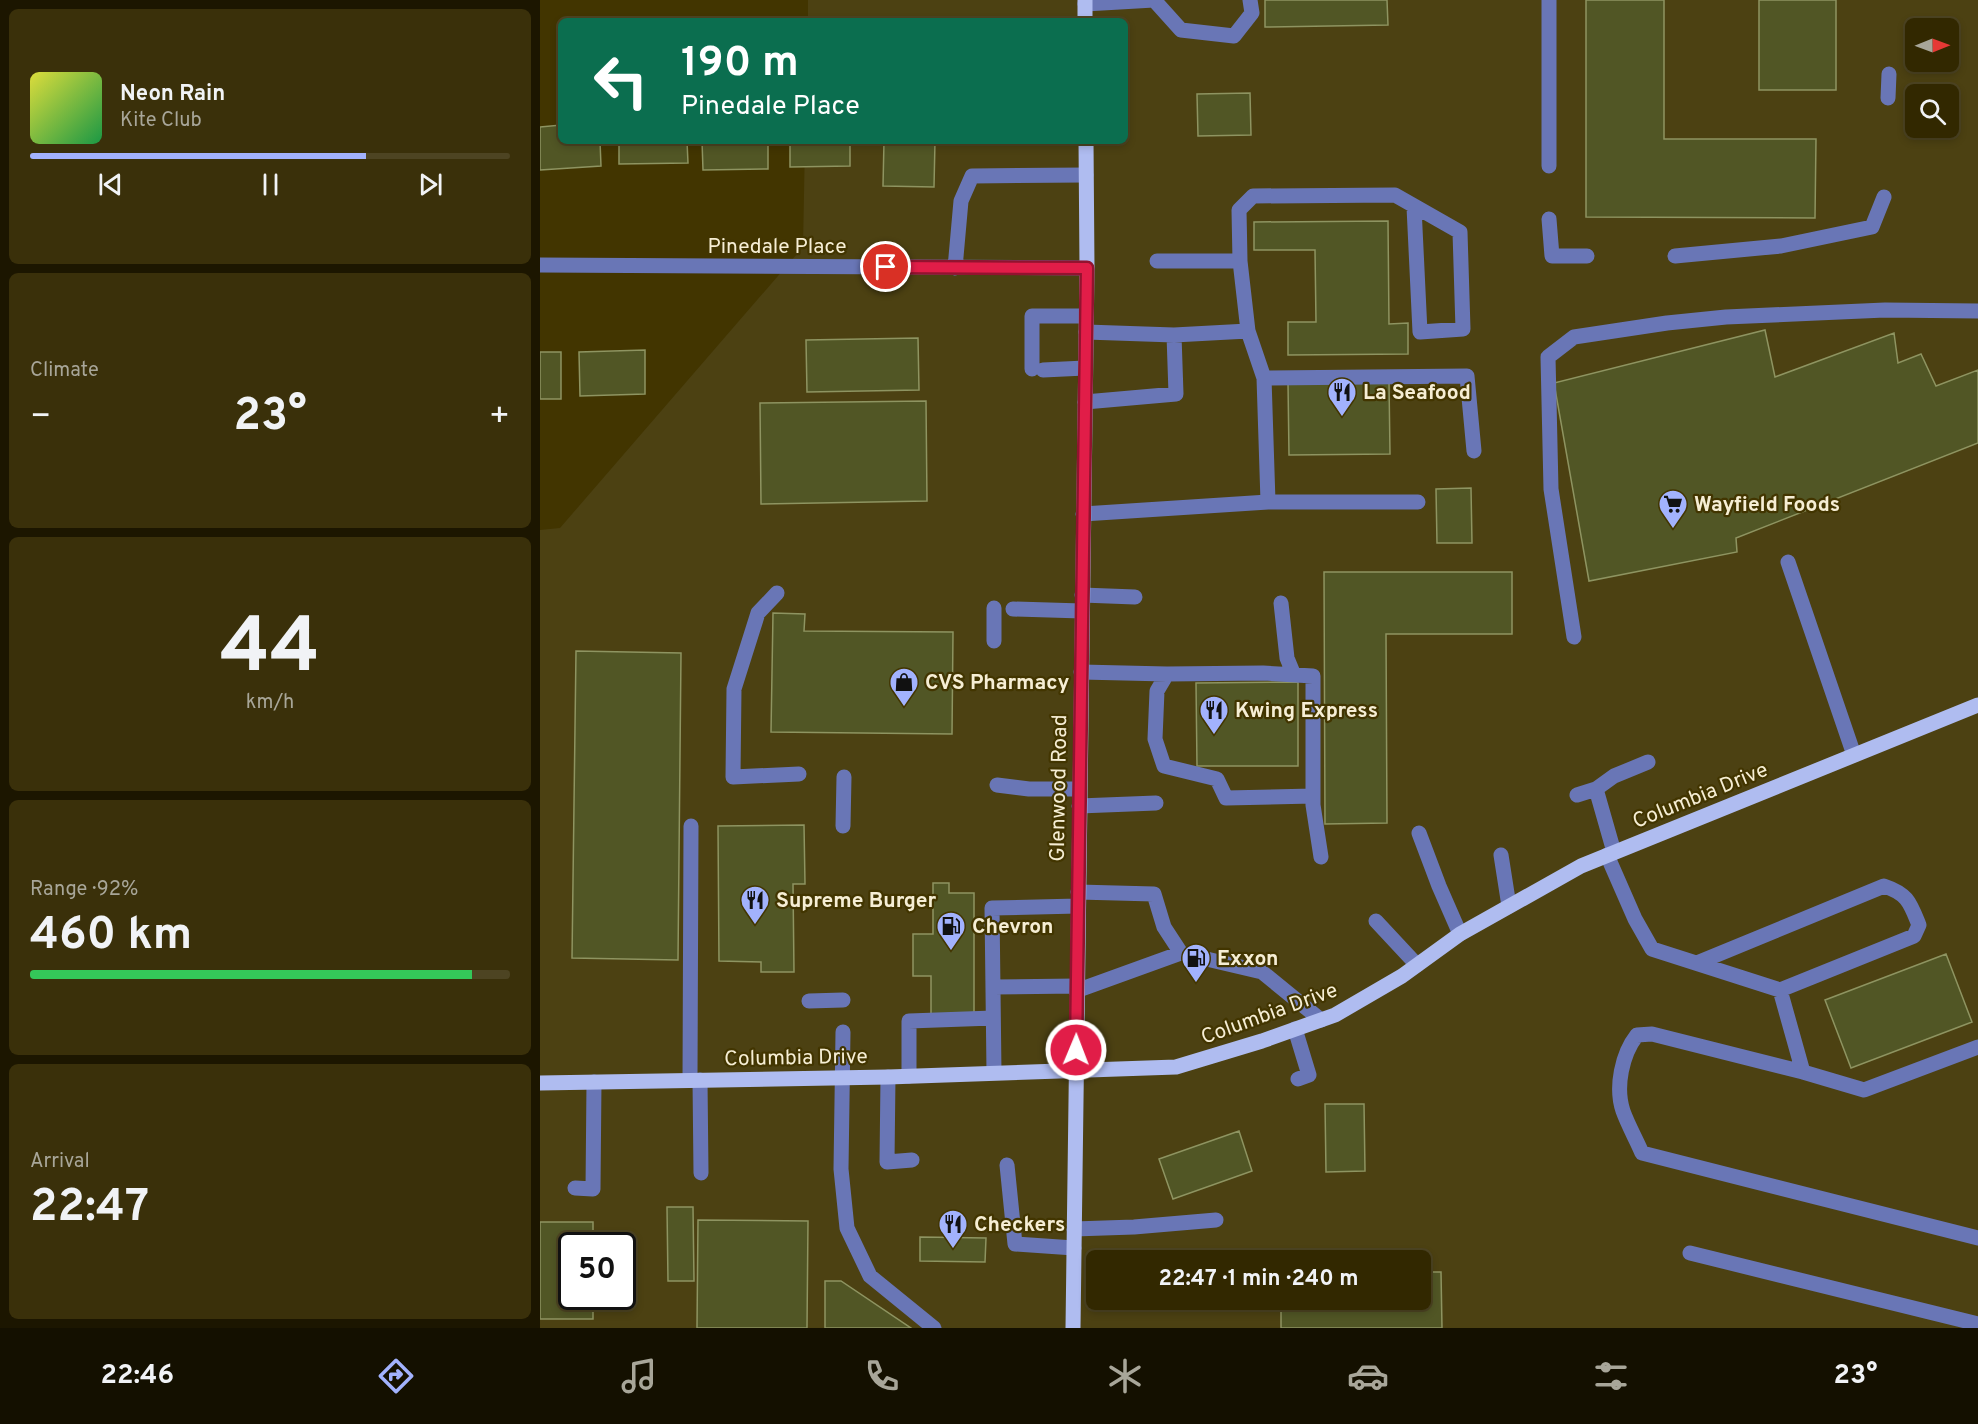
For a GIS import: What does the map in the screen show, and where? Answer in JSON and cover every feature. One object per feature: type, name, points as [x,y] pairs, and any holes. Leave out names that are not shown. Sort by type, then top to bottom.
[{"type":"main road","points":[[1085,2],[1085,18]]},
{"type":"main road","name":"Glenwood Road","points":[[1073,1328],[1087,268],[1086,144]]},
{"type":"main road","name":"Columbia Drive","points":[[540,1083],[888,1077],[1176,1067],[1335,1015],[1402,976],[1460,934],[1581,866],[1978,705]]},
{"type":"street","points":[[1085,2],[1154,0],[1181,30],[1233,36],[1252,13],[1250,0]]},
{"type":"street","points":[[1549,0],[1549,166]]},
{"type":"street","points":[[1888,98],[1889,74]]},
{"type":"street","points":[[955,268],[961,201],[972,176],[1086,174]]},
{"type":"street","points":[[1268,502],[1264,378],[1248,332],[1240,261],[1239,210],[1253,196],[1395,195],[1460,232],[1463,329],[1420,332],[1414,207]]},
{"type":"street","points":[[1675,256],[1781,246],[1872,227],[1884,197]]},
{"type":"street","points":[[1549,219],[1552,256],[1587,256]]},
{"type":"street","points":[[1157,261],[1240,261]]},
{"type":"street","name":"Pinedale Place","points":[[540,265],[1087,268]]},
{"type":"street","points":[[1574,637],[1551,489],[1548,357],[1574,337],[1667,323],[1726,317],[1886,310],[1978,311]]},
{"type":"street","points":[[1085,368],[1037,369],[1032,316],[1086,315]]},
{"type":"street","points":[[1086,332],[1174,335],[1248,332]]},
{"type":"street","points":[[1085,402],[1176,394],[1174,335]]},
{"type":"street","points":[[1264,378],[1467,376],[1474,451]]},
{"type":"street","points":[[1083,514],[1268,502],[1418,502]]},
{"type":"street","points":[[1788,562],[1854,755]]},
{"type":"street","points":[[777,593],[758,613],[734,689],[733,777],[799,774]]},
{"type":"street","points":[[1082,595],[1135,597]]},
{"type":"street","points":[[1281,603],[1287,658],[1294,675]]},
{"type":"street","points":[[994,608],[994,641]]},
{"type":"street","points":[[1013,609],[1082,611]]},
{"type":"street","points":[[1081,672],[1263,673],[1312,676],[1313,801],[1321,857]]},
{"type":"street","points":[[1167,674],[1157,691],[1155,739],[1164,766],[1217,779],[1226,798],[1313,801]]},
{"type":"street","points":[[1576,795],[1596,789],[1614,776],[1648,762]]},
{"type":"street","points":[[843,826],[844,777]]},
{"type":"street","points":[[997,785],[1029,789],[1079,789]]},
{"type":"street","points":[[1596,789],[1611,854],[1635,919],[1652,949],[1780,990],[1914,936],[1919,925],[1910,901],[1897,890],[1884,886],[1697,963]]},
{"type":"street","points":[[1079,806],[1156,803]]},
{"type":"street","points":[[691,826],[695,1080],[701,1173]]},
{"type":"street","points":[[1419,833],[1460,934]]},
{"type":"street","points":[[1501,855],[1509,906]]},
{"type":"street","points":[[994,1072],[992,908],[1154,894],[1164,927],[1181,953]]},
{"type":"street","points":[[1376,921],[1417,965]]},
{"type":"street","points":[[993,987],[1077,988],[1181,953],[1262,972],[1321,1020]]},
{"type":"street","points":[[1780,990],[1803,1072]]},
{"type":"street","points":[[809,1001],[843,1000]]},
{"type":"street","points":[[909,1076],[909,1021],[993,1018]]},
{"type":"street","points":[[1295,1029],[1310,1075],[1298,1079]]},
{"type":"street","points":[[843,1032],[841,1169],[847,1228],[870,1276],[934,1328]]},
{"type":"street","points":[[1978,1047],[1864,1090],[1803,1072],[1652,1034],[1637,1035],[1628,1047],[1620,1080],[1622,1109],[1642,1154],[1978,1238]]},
{"type":"street","points":[[888,1077],[887,1162],[912,1160]]},
{"type":"street","points":[[575,1188],[593,1189],[594,1082]]},
{"type":"street","points":[[1007,1165],[1015,1244],[1074,1248]]},
{"type":"street","points":[[1074,1229],[1216,1220]]},
{"type":"street","points":[[1690,1253],[1978,1324]]},
{"type":"shaded area","points":[[808,0],[1978,0],[1978,1328],[540,1328],[540,530],[560,528],[803,247],[805,144],[1128,144],[1128,18],[808,18]]},
{"type":"building","points":[[1265,0],[1387,0],[1388,25],[1265,27]]},
{"type":"building","points":[[1586,0],[1664,0],[1664,139],[1816,139],[1815,218],[1586,217]]},
{"type":"building","points":[[1759,0],[1836,0],[1836,90],[1759,90]]},
{"type":"building","points":[[1250,93],[1251,135],[1198,136],[1197,94]]},
{"type":"building","points":[[558,125],[558,144],[600,144],[601,166],[540,170],[540,127]]},
{"type":"building","points":[[619,144],[687,144],[688,163],[619,164]]},
{"type":"building","points":[[702,144],[768,144],[768,169],[703,170]]},
{"type":"building","points":[[790,144],[850,144],[850,166],[790,167]]},
{"type":"building","points":[[884,144],[935,144],[934,187],[883,186]]},
{"type":"building","points":[[1388,221],[1389,324],[1408,323],[1408,354],[1288,355],[1288,322],[1316,322],[1315,250],[1254,250],[1254,222]]},
{"type":"building","points":[[1765,330],[1775,377],[1894,333],[1898,363],[1921,354],[1936,386],[1978,370],[1978,443],[1736,538],[1737,552],[1589,581],[1554,383]]},
{"type":"building","points":[[918,338],[919,390],[807,392],[806,340]]},
{"type":"building","points":[[645,350],[645,394],[580,396],[579,352]]},
{"type":"building","points":[[540,352],[561,352],[561,399],[540,399]]},
{"type":"building","points":[[1389,382],[1390,454],[1289,455],[1288,383]]},
{"type":"building","points":[[926,401],[927,501],[761,504],[760,403]]},
{"type":"building","points":[[1471,488],[1472,543],[1437,543],[1436,489]]},
{"type":"building","points":[[1324,572],[1512,572],[1512,634],[1386,634],[1387,823],[1325,824]]},
{"type":"building","points":[[773,613],[805,614],[804,631],[953,632],[952,734],[771,732]]},
{"type":"building","points":[[576,651],[681,653],[678,960],[572,958]]},
{"type":"building","points":[[1298,682],[1298,766],[1197,766],[1196,683]]},
{"type":"building","points":[[804,825],[805,884],[793,884],[794,972],[761,972],[761,962],[719,961],[718,826]]},
{"type":"building","points":[[933,883],[949,883],[949,893],[974,893],[974,1014],[931,1014],[931,976],[913,976],[913,934],[933,934]]},
{"type":"building","points":[[1946,954],[1972,1022],[1851,1068],[1825,1000]]},
{"type":"building","points":[[1325,1104],[1364,1104],[1365,1171],[1326,1172]]},
{"type":"building","points":[[1239,1131],[1252,1171],[1173,1199],[1159,1159]]},
{"type":"building","points":[[667,1207],[693,1207],[694,1281],[668,1281]]},
{"type":"building","points":[[698,1220],[808,1221],[807,1328],[697,1328]]},
{"type":"building","points":[[540,1222],[593,1222],[593,1232],[558,1232],[558,1310],[593,1310],[593,1319],[540,1319]]},
{"type":"building","name":"Checkers","points":[[920,1237],[986,1238],[985,1262],[920,1261]]},
{"type":"building","points":[[1431,1272],[1441,1272],[1442,1328],[1281,1328],[1281,1310],[1431,1310]]},
{"type":"building","points":[[825,1281],[841,1281],[911,1328],[825,1328]]},
{"type":"place","name":"La Seafood","points":[[1342,418]]},
{"type":"place","name":"Wayfield Foods","points":[[1673,530]]},
{"type":"place","name":"CVS Pharmacy","points":[[904,708]]},
{"type":"place","name":"Kwing Express","points":[[1214,736]]},
{"type":"place","name":"Supreme Burger","points":[[755,926]]},
{"type":"place","name":"Chevron","points":[[951,952]]},
{"type":"place","name":"Exxon","points":[[1196,984]]},
{"type":"place","name":"Checkers","points":[[953,1250]]},
{"type":"route","points":[[886,267],[1087,268],[1076,1050]]}]
